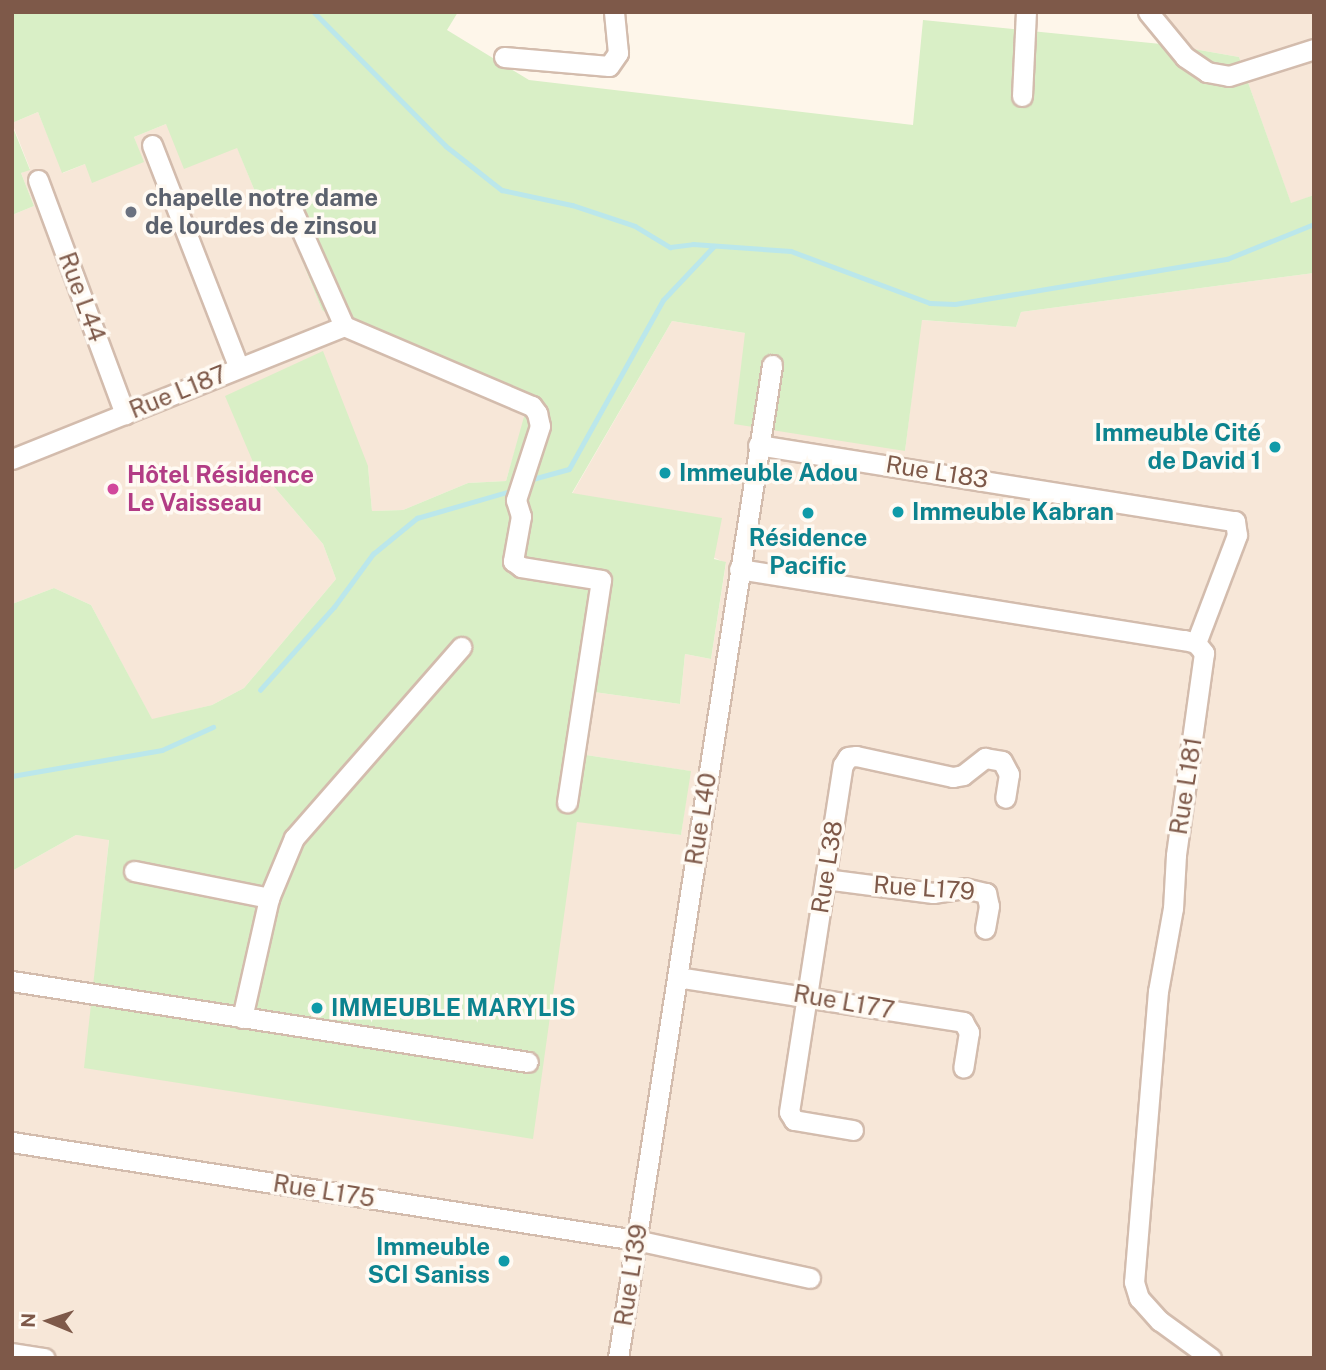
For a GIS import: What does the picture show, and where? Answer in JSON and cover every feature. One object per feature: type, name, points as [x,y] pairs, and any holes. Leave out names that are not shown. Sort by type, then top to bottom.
[{"type":"street","points":[[504,57],[609,66],[618,53],[614,12]]},
{"type":"street","points":[[1022,96],[1026,12]]},
{"type":"street","points":[[1148,12],[1185,57],[1207,72],[1229,76],[1314,49]]},
{"type":"street","points":[[152,145],[239,368]]},
{"type":"street","name":"Rue L44","points":[[38,180],[125,414]]},
{"type":"street","points":[[291,207],[344,326],[532,406],[537,413],[540,425],[516,500],[521,516],[513,561],[521,567],[601,580],[567,802]]},
{"type":"street","name":"Rue L187","points":[[14,453],[125,414],[344,326]]},
{"type":"street","name":"Rue L40","points":[[644,1192],[772,365]]},
{"type":"street","name":"Rue L183","points":[[758,445],[1236,521],[1237,535],[1196,643]]},
{"type":"street","points":[[739,569],[1196,643]]},
{"type":"street","name":"Rue L181","points":[[1196,643],[1205,653],[1205,670],[1158,991],[1133,1282],[1139,1298],[1160,1321],[1211,1358]]},
{"type":"street","points":[[242,1018],[269,898],[293,838],[461,648]]},
{"type":"street","name":"Rue L38","points":[[853,1130],[794,1119],[789,1112],[825,879],[848,757],[953,777],[963,775],[985,758],[1002,761],[1009,774],[1005,798]]},
{"type":"street","points":[[134,871],[269,898]]},
{"type":"street","name":"Rue L179","points":[[825,879],[933,893],[964,888],[986,893],[990,900],[985,929]]},
{"type":"street","name":"Rue L177","points":[[677,977],[806,994],[963,1022],[969,1032],[963,1068]]},
{"type":"street","points":[[12,981],[528,1062]]},
{"type":"street","name":"Rue L175","points":[[12,1142],[636,1240],[810,1278]]},
{"type":"street","name":"Rue L139","points":[[618,1358],[644,1192]]},
{"type":"street","points":[[12,1353],[45,1358]]},
{"type":"shaded area","points":[[1137,12],[1314,12],[1314,195],[1291,204],[1239,57],[1171,45]]},
{"type":"shaded area","points":[[38,112],[63,173],[85,164],[143,162],[134,137],[166,124],[237,147],[256,194],[273,188],[322,310],[528,406],[506,481],[468,483],[403,510],[372,511],[368,466],[253,462],[323,544],[336,579],[244,688],[212,705],[152,720],[91,605],[54,588],[12,604],[12,215],[34,206],[21,173],[30,169],[12,123]]},
{"type":"shaded area","points":[[1314,273],[1314,1358],[12,1358],[12,871],[76,835],[109,839],[85,1068],[566,884],[577,821],[681,835],[690,771],[586,755],[594,692],[680,704],[685,654],[711,659],[726,563],[572,494],[672,321],[745,333],[905,451],[921,320],[1016,327],[1021,312]]},
{"type":"green space","points":[[12,12],[458,12],[447,30],[529,80],[913,125],[923,20],[1171,45],[1239,57],[1291,203],[1314,195],[1314,273],[1021,312],[1016,327],[922,320],[905,451],[734,424],[745,333],[672,321],[572,493],[722,518],[714,559],[726,562],[711,659],[685,654],[680,704],[594,692],[586,755],[691,771],[681,835],[577,822],[533,1139],[84,1068],[109,840],[76,835],[12,871],[12,604],[54,588],[91,605],[152,719],[212,705],[244,688],[336,579],[323,544],[253,462],[225,396],[323,351],[368,466],[372,511],[403,510],[468,483],[506,481],[527,406],[359,334],[322,310],[273,188],[256,194],[237,148],[184,169],[166,124],[134,137],[144,162],[92,183],[85,164],[62,173],[38,112],[12,123]]},
{"type":"green space","points":[[12,125],[30,170],[21,173],[34,206],[12,215]]},
{"type":"waterway","points":[[314,12],[446,146],[502,190],[572,205],[635,226],[670,247],[693,244],[791,251],[930,303],[955,304],[1227,259],[1314,224]]},
{"type":"waterway","points":[[529,480],[569,469],[663,300],[714,246]]},
{"type":"waterway","points":[[260,690],[334,607],[373,554],[417,518],[514,490]]},
{"type":"waterway","points":[[12,776],[162,750],[213,727]]},
{"type":"place","name":"chapelle notre dame de lourdes de zinsou","points":[[131,212]]},
{"type":"place","name":"Immeuble Cité de David 1","points":[[1275,447]]},
{"type":"place","name":"Immeuble Adou","points":[[665,473]]},
{"type":"place","name":"Hôtel Résidence Le Vaisseau","points":[[113,489]]},
{"type":"place","name":"Immeuble Kabran","points":[[898,512]]},
{"type":"place","name":"Résidence Pacific","points":[[808,513]]},
{"type":"place","name":"IMMEUBLE MARYLIS","points":[[317,1008]]},
{"type":"place","name":"Immeuble SCI Saniss","points":[[504,1261]]}]
